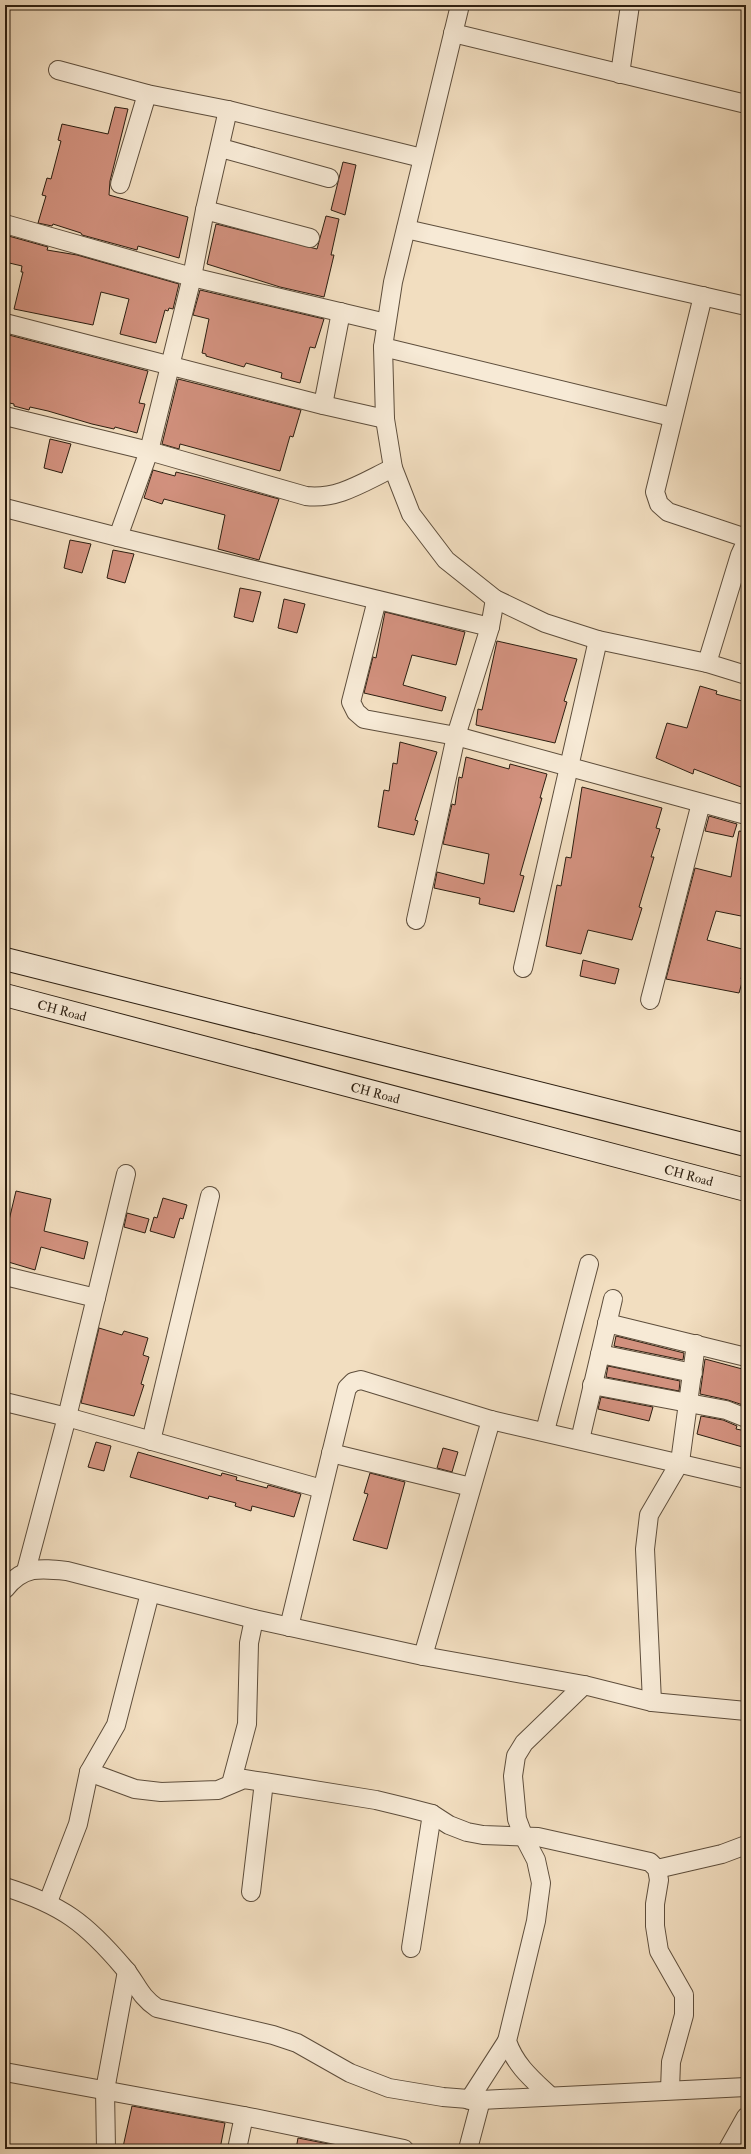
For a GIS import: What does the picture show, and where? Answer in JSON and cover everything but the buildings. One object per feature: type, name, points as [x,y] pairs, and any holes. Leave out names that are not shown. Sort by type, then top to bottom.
[{"type":"street","points":[[460,5],[393,282],[383,347],[385,419],[393,468],[411,514],[446,560],[496,599],[545,623],[598,640],[707,663],[746,675]]},
{"type":"street","points":[[620,74],[630,5]]},
{"type":"street","points":[[453,33],[746,104]]},
{"type":"street","points":[[58,70],[147,94],[228,110],[422,158]]},
{"type":"street","points":[[120,184],[147,94]]},
{"type":"street","points":[[118,537],[149,451],[192,277],[205,210],[228,110]]},
{"type":"street","points":[[220,148],[329,178]]},
{"type":"street","points":[[205,210],[310,238]]},
{"type":"street","points":[[5,224],[192,277],[386,323]]},
{"type":"street","points":[[406,229],[746,306]]},
{"type":"street","points":[[703,296],[655,492],[659,504],[668,512],[746,538]]},
{"type":"street","points":[[323,405],[342,312]]},
{"type":"street","points":[[5,323],[323,405],[385,419]]},
{"type":"street","points":[[383,347],[672,418]]},
{"type":"street","points":[[5,416],[149,451],[306,496],[321,498],[335,495],[393,468]]},
{"type":"street","points":[[5,508],[118,537],[490,627]]},
{"type":"street","points":[[707,663],[740,556],[746,542]]},
{"type":"street","points":[[416,920],[456,736],[490,627],[496,599]]},
{"type":"street","points":[[376,600],[351,702],[356,712],[364,719],[456,736],[570,769],[746,816]]},
{"type":"street","points":[[522,968],[570,769],[598,640]]},
{"type":"street","points":[[650,1000],[701,803]]},
{"type":"street","points":[[5,959],[746,1145]]},
{"type":"street","name":"CH Road","points":[[5,995],[746,1190]]},
{"type":"street","points":[[26,1571],[67,1417],[126,1174]]},
{"type":"street","points":[[151,1441],[210,1196]]},
{"type":"street","points":[[545,1431],[589,1264]]},
{"type":"street","points":[[5,1276],[96,1298]]},
{"type":"street","points":[[580,1440],[613,1300]]},
{"type":"street","points":[[607,1323],[746,1357]]},
{"type":"street","points":[[652,1702],[645,1549],[646,1533],[649,1515],[680,1462],[696,1344]]},
{"type":"street","points":[[600,1354],[692,1373]]},
{"type":"street","points":[[289,1627],[347,1388],[353,1382],[361,1380],[491,1420],[680,1462],[746,1479]]},
{"type":"street","points":[[592,1385],[726,1410],[746,1418]]},
{"type":"street","points":[[5,1402],[67,1417],[322,1489]]},
{"type":"street","points":[[423,1656],[491,1420]]},
{"type":"street","points":[[331,1453],[472,1488]]},
{"type":"street","points":[[5,1589],[12,1579],[26,1571],[44,1569],[67,1571],[254,1619],[423,1656],[584,1685],[652,1702],[746,1711]]},
{"type":"street","points":[[48,1902],[78,1824],[89,1772],[116,1725],[150,1593]]},
{"type":"street","points":[[231,1784],[247,1724],[249,1643],[254,1619]]},
{"type":"street","points":[[468,2149],[475,2100],[507,2041],[536,1921],[541,1883],[536,1860],[523,1835],[514,1802],[513,1776],[516,1756],[524,1743],[584,1685]]},
{"type":"street","points":[[89,1772],[135,1789],[161,1792],[218,1790],[244,1779],[264,1782],[376,1800],[432,1814],[449,1825],[467,1832],[483,1835],[523,1835],[538,1837],[650,1862],[657,1869],[659,1880],[655,1904],[655,1926],[659,1951],[684,1995],[684,2015],[671,2062],[670,2090]]},
{"type":"street","points":[[251,1892],[264,1782]]},
{"type":"street","points":[[411,1948],[432,1814]]},
{"type":"street","points":[[657,1869],[722,1854],[746,1845]]},
{"type":"street","points":[[5,1887],[48,1902],[67,1913],[84,1926],[108,1949],[127,1971],[139,1992],[157,2008],[273,2035],[297,2043],[350,2073],[389,2088],[475,2100],[746,2087]]},
{"type":"street","points":[[110,2148],[105,2090],[127,1971]]},
{"type":"street","points":[[507,2041],[512,2054],[521,2068],[550,2096]]},
{"type":"street","points":[[5,2072],[244,2116],[404,2149]]},
{"type":"street","points":[[237,2149],[244,2116]]},
{"type":"street","points":[[728,2149],[746,2117]]}]
